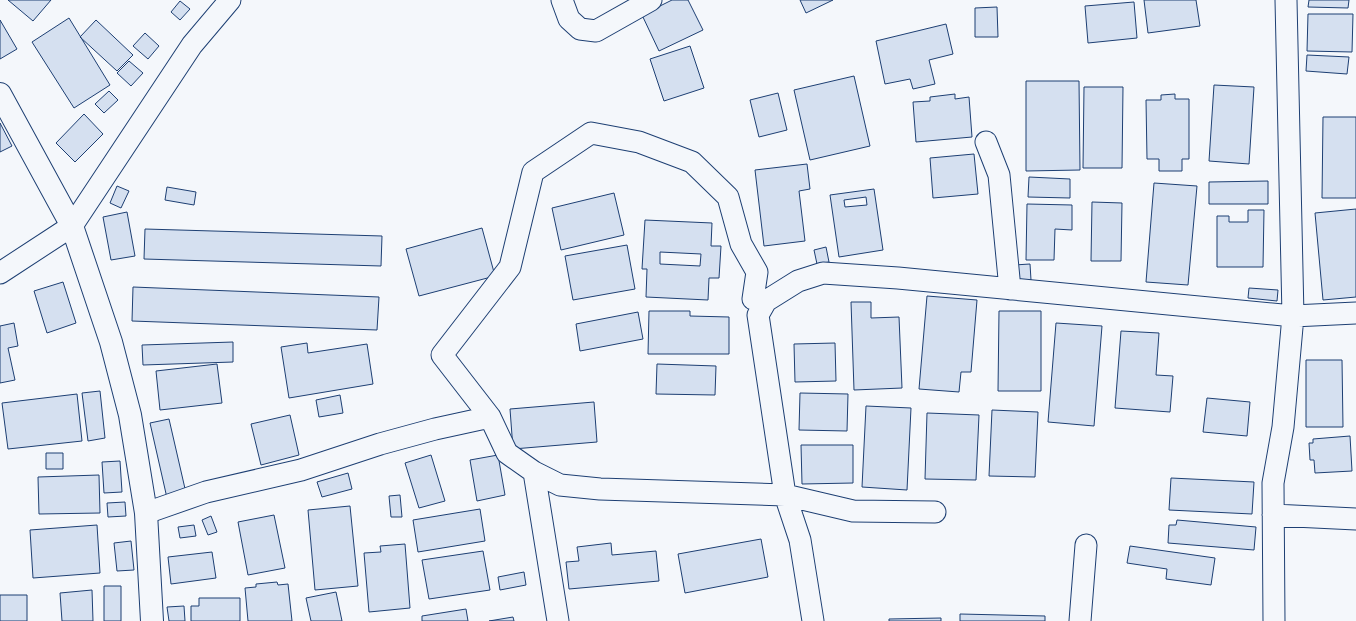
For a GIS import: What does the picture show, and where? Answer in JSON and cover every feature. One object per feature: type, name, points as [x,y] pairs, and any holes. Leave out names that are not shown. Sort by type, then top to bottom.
[{"type":"street","points":[[0,273],[72,226],[192,45],[230,0]]},
{"type":"street","points":[[562,0],[569,19],[580,29],[596,31],[651,0]]},
{"type":"street","points":[[1274,621],[1273,483],[1283,427],[1293,316],[1286,0]]},
{"type":"street","points":[[0,94],[72,226],[111,342],[130,415],[146,513],[152,621]]},
{"type":"street","points":[[766,301],[754,299],[757,272],[741,244],[728,197],[692,162],[639,142],[591,132],[533,172],[510,267],[442,355],[490,417],[507,452],[534,472],[560,484],[600,489],[785,495],[853,511],[935,512]]},
{"type":"street","points":[[986,142],[999,175],[1010,289]]},
{"type":"street","points":[[813,621],[800,540],[785,495],[758,315],[766,301],[798,281],[823,273],[898,278],[1293,316],[1356,313]]},
{"type":"street","points":[[146,513],[206,492],[301,470],[380,444],[435,429],[490,417]]},
{"type":"street","points":[[534,472],[558,621]]},
{"type":"street","points":[[1273,515],[1356,519]]},
{"type":"street","points":[[1080,621],[1086,545]]},
{"type":"building","points":[[8,0],[51,0],[33,21]]},
{"type":"building","points":[[672,0],[688,0],[703,30],[659,51],[642,15]]},
{"type":"building","points":[[800,0],[833,0],[806,13]]},
{"type":"building","points":[[1144,0],[1196,0],[1200,26],[1148,33]]},
{"type":"building","points":[[1309,0],[1349,0],[1348,8],[1308,7]]},
{"type":"building","points":[[180,1],[190,9],[180,20],[171,12]]},
{"type":"building","points":[[1134,2],[1137,38],[1088,43],[1085,6]]},
{"type":"building","points":[[997,7],[998,37],[975,37],[975,8]]},
{"type":"building","points":[[1308,14],[1353,14],[1352,52],[1307,51]]},
{"type":"building","points":[[69,18],[110,85],[74,108],[32,42]]},
{"type":"building","points":[[0,20],[17,49],[0,59]]},
{"type":"building","points":[[96,20],[133,55],[117,71],[80,37]]},
{"type":"building","points":[[946,24],[953,54],[929,60],[935,84],[913,89],[910,79],[885,84],[876,41]]},
{"type":"building","points":[[145,33],[159,46],[148,59],[133,46]]},
{"type":"building","points":[[690,46],[704,88],[664,101],[650,59]]},
{"type":"building","points":[[1307,55],[1349,57],[1347,74],[1306,71]]},
{"type":"building","points":[[129,61],[143,73],[131,86],[117,73]]},
{"type":"building","points":[[854,76],[870,146],[810,160],[794,90]]},
{"type":"building","points":[[1026,81],[1079,81],[1080,170],[1026,171]]},
{"type":"building","points":[[1214,85],[1254,87],[1249,164],[1209,161]]},
{"type":"building","points":[[1084,87],[1123,87],[1122,168],[1083,168]]},
{"type":"building","points":[[109,91],[118,100],[104,113],[95,104]]},
{"type":"building","points":[[778,93],[787,130],[759,137],[750,100]]},
{"type":"building","points":[[955,94],[955,99],[969,97],[972,137],[916,142],[913,102],[930,101],[930,97]]},
{"type":"building","points":[[1175,94],[1175,99],[1189,99],[1189,159],[1182,159],[1182,171],[1159,171],[1159,159],[1147,159],[1146,100],[1161,100],[1161,95]]},
{"type":"building","points":[[84,114],[103,134],[75,162],[56,143]]},
{"type":"building","points":[[1323,117],[1356,117],[1356,198],[1322,198]]},
{"type":"building","points":[[0,123],[12,146],[0,152]]},
{"type":"building","points":[[974,154],[978,194],[933,198],[930,158]]},
{"type":"building","points":[[807,164],[810,189],[799,191],[805,241],[764,246],[755,170]]},
{"type":"building","points":[[1029,177],[1070,179],[1070,198],[1028,197]]},
{"type":"building","points":[[1268,181],[1268,204],[1209,204],[1209,182]]},
{"type":"building","points":[[1154,183],[1197,186],[1188,285],[1146,282]]},
{"type":"building","points":[[117,186],[129,191],[121,208],[110,203]]},
{"type":"building","points":[[167,187],[196,192],[194,205],[165,200]]},
{"type":"building","points":[[874,189],[883,250],[839,257],[830,195]],"holes":[[[866,197],[867,205],[845,207],[844,200]]]},
{"type":"building","points":[[614,193],[624,235],[561,250],[552,208]]},
{"type":"building","points":[[1092,202],[1122,203],[1121,261],[1091,261]]},
{"type":"building","points":[[1027,204],[1072,205],[1072,230],[1055,229],[1054,260],[1026,260]]},
{"type":"building","points":[[1356,209],[1356,297],[1323,300],[1315,213]]},
{"type":"building","points":[[1248,210],[1264,210],[1263,267],[1217,267],[1217,216],[1229,216],[1229,222],[1248,222]]},
{"type":"building","points":[[127,212],[135,256],[111,260],[103,217]]},
{"type":"building","points":[[645,220],[712,223],[711,246],[721,246],[719,278],[709,278],[708,300],[646,297],[647,269],[642,269]],"holes":[[[660,252],[701,254],[700,266],[660,264]]]},
{"type":"building","points":[[482,228],[495,276],[419,296],[406,249]]},
{"type":"building","points":[[145,229],[382,236],[381,266],[144,259]]},
{"type":"building","points":[[627,245],[635,289],[573,300],[565,256]]},
{"type":"building","points":[[826,247],[829,262],[817,264],[814,250]]},
{"type":"building","points":[[1030,264],[1031,280],[1015,281],[1014,265]]},
{"type":"building","points":[[63,282],[76,323],[47,333],[34,291]]},
{"type":"building","points":[[133,287],[379,297],[377,330],[132,321]]},
{"type":"building","points":[[1249,288],[1278,290],[1277,301],[1248,298]]},
{"type":"building","points":[[927,296],[977,300],[971,372],[961,372],[959,392],[919,389]]},
{"type":"building","points":[[851,302],[871,302],[871,318],[899,317],[902,388],[854,390]]},
{"type":"building","points":[[649,311],[690,311],[690,316],[729,317],[729,354],[648,354]]},
{"type":"building","points":[[999,311],[1041,311],[1041,391],[998,391]]},
{"type":"building","points":[[638,312],[643,339],[580,351],[576,324]]},
{"type":"building","points":[[14,323],[18,346],[8,348],[15,380],[0,383],[0,326]]},
{"type":"building","points":[[1056,323],[1102,326],[1094,426],[1048,422]]},
{"type":"building","points":[[1121,331],[1159,333],[1156,375],[1173,376],[1170,412],[1115,408]]},
{"type":"building","points":[[233,342],[233,362],[143,365],[142,345]]},
{"type":"building","points":[[307,343],[308,353],[367,344],[373,384],[289,398],[281,347]]},
{"type":"building","points":[[835,343],[836,381],[795,382],[794,344]]},
{"type":"building","points":[[1306,360],[1342,360],[1343,427],[1306,427]]},
{"type":"building","points":[[217,364],[222,403],[160,410],[156,371]]},
{"type":"building","points":[[657,364],[716,366],[715,395],[656,394]]},
{"type":"building","points":[[100,391],[105,438],[88,441],[82,393]]},
{"type":"building","points":[[800,393],[848,394],[847,431],[799,430]]},
{"type":"building","points":[[77,394],[82,441],[8,449],[2,403]]},
{"type":"building","points":[[340,395],[343,413],[319,417],[316,400]]},
{"type":"building","points":[[1207,398],[1250,402],[1247,436],[1203,432]]},
{"type":"building","points":[[594,402],[597,442],[513,449],[510,409]]},
{"type":"building","points":[[866,406],[911,408],[907,490],[862,487]]},
{"type":"building","points":[[992,410],[1038,412],[1035,477],[989,476]]},
{"type":"building","points":[[927,413],[979,415],[976,480],[925,479]]},
{"type":"building","points":[[290,415],[299,455],[261,465],[251,424]]},
{"type":"building","points":[[169,419],[186,493],[167,498],[150,423]]},
{"type":"building","points":[[1350,436],[1352,471],[1315,473],[1314,460],[1310,460],[1309,443],[1313,443],[1313,439]]},
{"type":"building","points":[[801,445],[853,445],[853,483],[802,484]]},
{"type":"building","points":[[46,453],[63,453],[63,469],[46,469]]},
{"type":"building","points":[[431,455],[445,501],[419,508],[405,463]]},
{"type":"building","points":[[498,455],[505,495],[477,501],[470,460]]},
{"type":"building","points":[[120,461],[122,492],[104,493],[102,462]]},
{"type":"building","points":[[348,473],[352,489],[322,497],[317,482]]},
{"type":"building","points":[[99,475],[100,513],[39,514],[38,477]]},
{"type":"building","points":[[1171,478],[1254,482],[1252,514],[1169,510]]},
{"type":"building","points":[[400,495],[402,517],[391,517],[389,496]]},
{"type":"building","points":[[125,502],[126,516],[108,517],[107,503]]},
{"type":"building","points":[[350,506],[358,586],[315,590],[308,510]]},
{"type":"building","points":[[480,509],[485,541],[418,552],[413,520]]},
{"type":"building","points":[[274,515],[285,568],[248,575],[238,522]]},
{"type":"building","points":[[211,516],[217,532],[208,535],[202,520]]},
{"type":"building","points":[[1177,520],[1256,527],[1254,550],[1168,543],[1169,525],[1176,525]]},
{"type":"building","points":[[97,525],[100,573],[33,578],[30,530]]},
{"type":"building","points":[[194,525],[196,536],[180,538],[178,527]]},
{"type":"building","points":[[761,539],[768,577],[685,593],[678,554]]},
{"type":"building","points":[[131,541],[134,570],[117,571],[114,543]]},
{"type":"building","points":[[611,543],[612,555],[656,551],[659,581],[569,589],[566,562],[579,561],[577,547]]},
{"type":"building","points":[[405,544],[410,608],[369,612],[364,553],[381,552],[380,546]]},
{"type":"building","points":[[1130,546],[1215,558],[1211,585],[1166,579],[1167,569],[1127,563]]},
{"type":"building","points":[[483,551],[490,590],[429,599],[422,560]]},
{"type":"building","points":[[212,552],[216,578],[171,584],[168,557]]},
{"type":"building","points":[[524,572],[526,585],[500,590],[498,577]]},
{"type":"building","points":[[277,582],[278,585],[288,584],[292,621],[248,621],[245,588],[256,587],[256,584]]},
{"type":"building","points":[[104,586],[121,586],[121,621],[104,621]]},
{"type":"building","points":[[92,590],[93,621],[62,621],[60,593]]},
{"type":"building","points":[[336,592],[342,621],[311,621],[306,598]]},
{"type":"building","points":[[0,595],[27,595],[27,621],[0,621]]},
{"type":"building","points":[[199,598],[240,598],[240,621],[191,621],[191,606],[199,606]]},
{"type":"building","points":[[184,606],[185,621],[169,621],[167,607]]},
{"type":"building","points":[[466,609],[468,621],[422,621],[422,616]]},
{"type":"building","points":[[960,614],[1045,616],[1045,621],[960,621]]},
{"type":"building","points":[[513,617],[514,621],[489,621]]},
{"type":"building","points":[[941,618],[941,621],[889,621],[889,619]]}]
